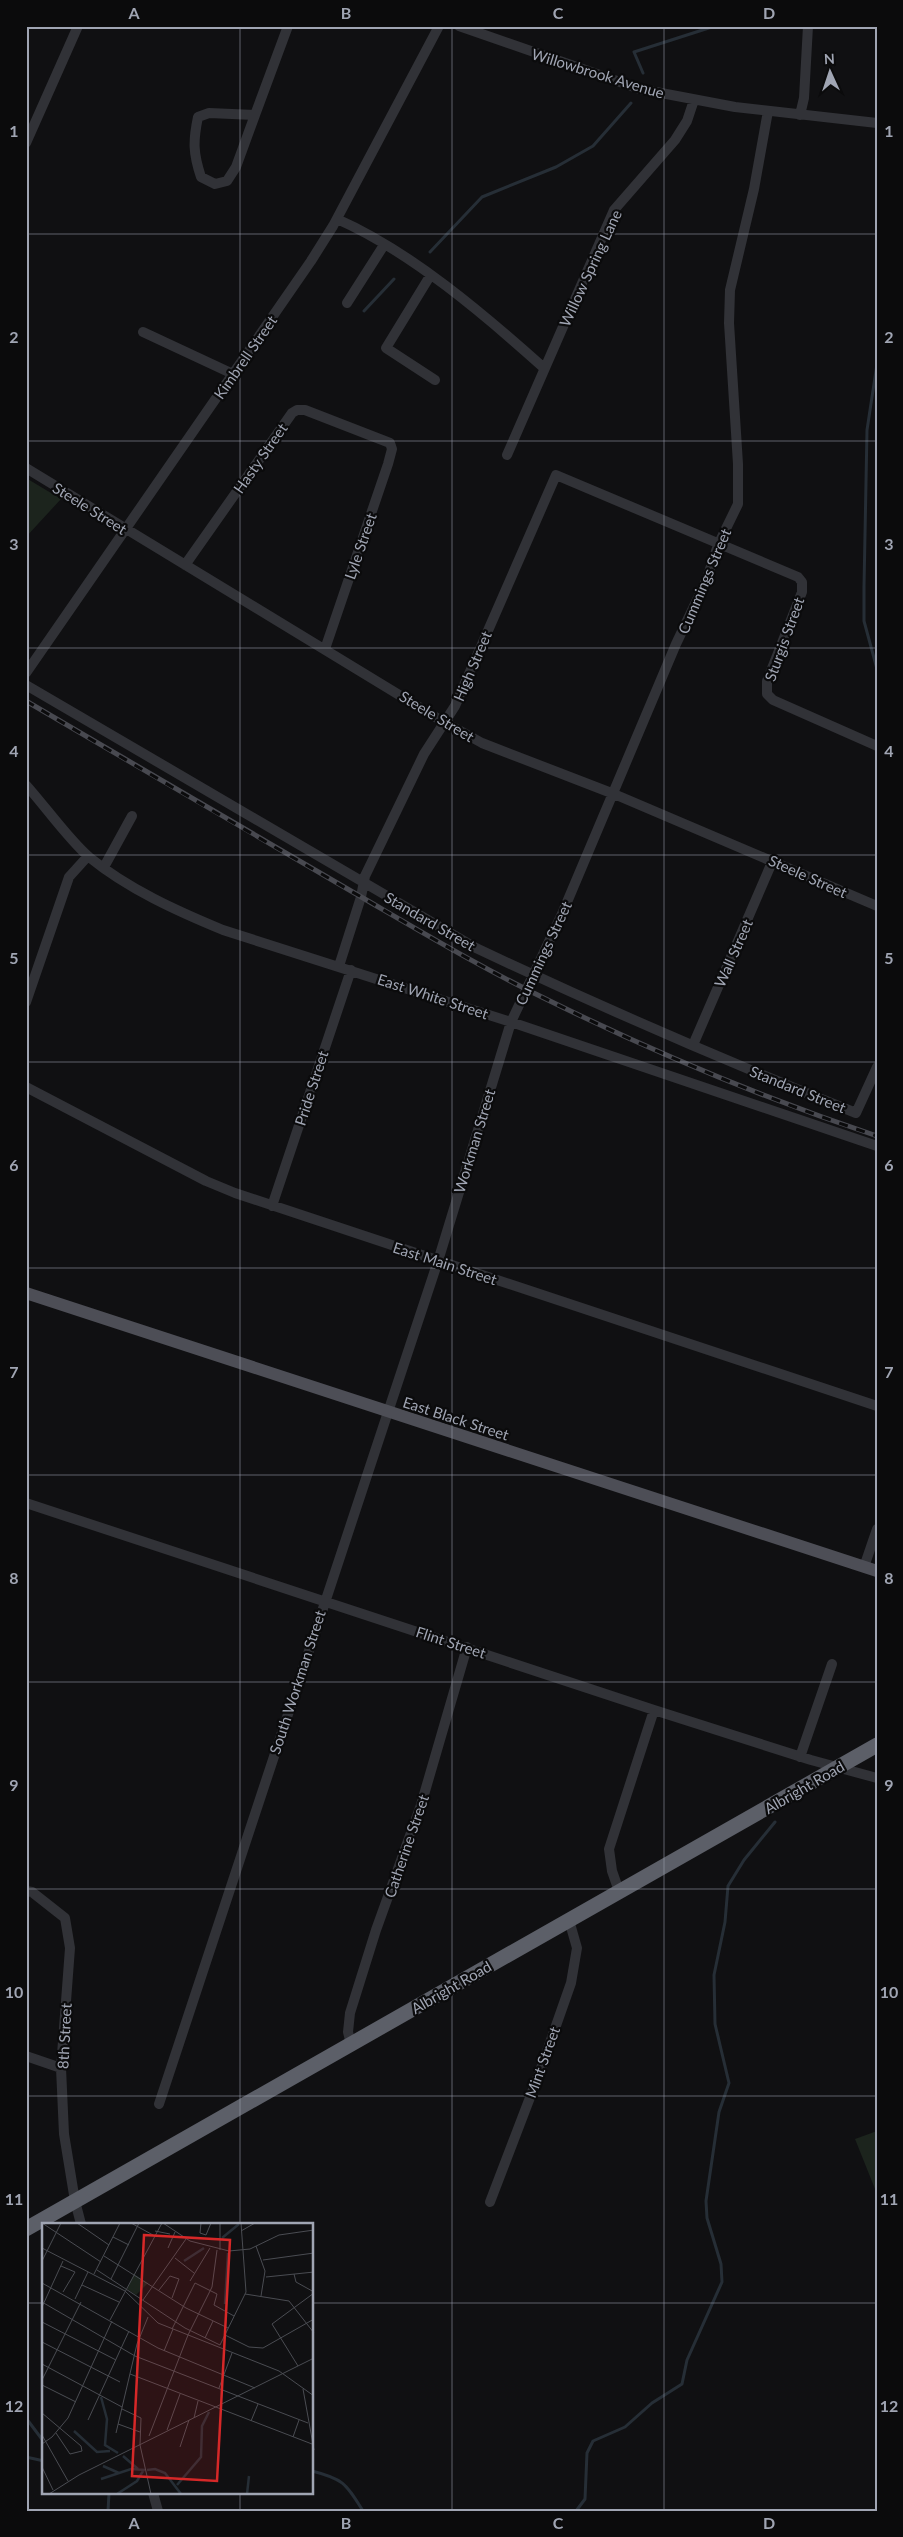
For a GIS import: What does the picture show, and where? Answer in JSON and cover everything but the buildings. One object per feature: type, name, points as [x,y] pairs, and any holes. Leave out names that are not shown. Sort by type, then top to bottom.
[{"type":"highway","name":"Albright Road","points":[[26,2229],[877,1745]]},
{"type":"main road","name":"East Black Street","points":[[26,1293],[870,1569]]},
{"type":"street","points":[[26,143],[78,26]]},
{"type":"street","points":[[255,116],[209,112],[198,117],[194,138],[194,156],[201,177],[215,184],[228,181],[236,167],[255,116],[288,26]]},
{"type":"street","name":"Kimbrell Street","points":[[26,673],[311,261],[337,219],[439,26]]},
{"type":"street","name":"Willowbrook Avenue","points":[[459,26],[640,89],[694,100],[800,115]]},
{"type":"street","points":[[808,26],[804,98],[800,115],[877,123]]},
{"type":"street","name":"Willow Spring Lane","points":[[506,455],[614,210],[675,140],[687,121],[694,100]]},
{"type":"street","name":"Cummings Street","points":[[511,1022],[534,975],[614,794],[676,644],[706,580],[718,545],[738,504],[738,464],[729,323],[730,290],[754,189],[768,111]]},
{"type":"street","points":[[337,219],[384,246],[430,276],[506,334],[544,368]]},
{"type":"street","points":[[347,303],[384,246]]},
{"type":"street","points":[[430,276],[386,348],[435,380]]},
{"type":"street","points":[[143,332],[233,374]]},
{"type":"street","name":"Hasty Street","points":[[185,565],[292,412],[305,410],[390,443]]},
{"type":"street","name":"Lyle Street","points":[[326,649],[388,464],[392,450],[390,443]]},
{"type":"street","name":"Steele Street","points":[[26,468],[126,531],[482,743],[614,794],[773,860],[877,906]]},
{"type":"street","name":"Sturgis Street","points":[[556,475],[718,545],[792,574],[802,582],[802,592],[767,681],[766,690],[769,697],[877,746]]},
{"type":"street","name":"High Street","points":[[339,966],[364,884],[424,754],[455,706],[556,475]]},
{"type":"street","name":"Standard Street","points":[[26,686],[476,948],[534,975],[693,1045],[856,1113],[877,1067]]},
{"type":"street","name":"East White Street","points":[[26,785],[88,856],[156,900],[189,916],[224,930],[511,1022],[877,1146]]},
{"type":"street","points":[[104,867],[132,816]]},
{"type":"street","points":[[26,1002],[70,877],[88,856]]},
{"type":"street","name":"Wall Street","points":[[693,1045],[773,860]]},
{"type":"street","name":"Pride Street","points":[[272,1206],[351,970]]},
{"type":"street","name":"Workman Street","points":[[438,1261],[511,1022]]},
{"type":"street","name":"East Main Street","points":[[26,1087],[206,1181],[272,1206],[877,1406]]},
{"type":"street","name":"South Workman Street","points":[[158,2104],[438,1261]]},
{"type":"street","name":"Flint Street","points":[[26,1503],[654,1710],[877,1778]]},
{"type":"street","points":[[870,1569],[877,1529]]},
{"type":"street","name":"Catherine Street","points":[[351,2044],[348,2032],[352,2005],[421,1805],[467,1647]]},
{"type":"street","points":[[800,1756],[832,1664]]},
{"type":"street","points":[[619,1891],[610,1865],[609,1849],[654,1710]]},
{"type":"street","name":"8th Street","points":[[26,1891],[32,1892],[65,1918],[70,1948],[61,2068],[64,2134],[75,2201],[82,2223]]},
{"type":"street","name":"Mint Street","points":[[490,2202],[539,2074],[571,1983],[577,1948],[569,1920]]},
{"type":"street","points":[[26,2056],[61,2068]]},
{"type":"street","points":[[153,2494],[158,2511]]},
{"type":"shaded area","points":[[26,478],[61,499],[26,537]]},
{"type":"shaded area","points":[[877,2131],[877,2194],[855,2139]]},
{"type":"waterway","points":[[643,73],[634,52],[715,26]]},
{"type":"waterway","points":[[430,252],[482,197],[556,167],[593,146],[631,103]]},
{"type":"waterway","points":[[364,311],[394,279]]},
{"type":"waterway","points":[[877,364],[867,430],[864,587],[864,621],[877,669]]},
{"type":"waterway","points":[[576,2511],[585,2499],[587,2453],[593,2441],[625,2427],[652,2403],[682,2384],[687,2360],[722,2282],[721,2264],[707,2218],[706,2201],[719,2112],[729,2083],[715,2024],[714,1975],[725,1922],[728,1886],[744,1860],[775,1822]]},
{"type":"waterway","points":[[26,2418],[42,2439]]},
{"type":"waterway","points":[[26,2457],[42,2461]]},
{"type":"waterway","points":[[314,2472],[331,2477],[343,2484],[363,2511]]},
{"type":"waterway","points":[[108,2511],[109,2494]]},
{"type":"railway","points":[[26,701],[433,939],[528,990],[632,1040],[713,1075],[794,1107],[877,1136]]}]
